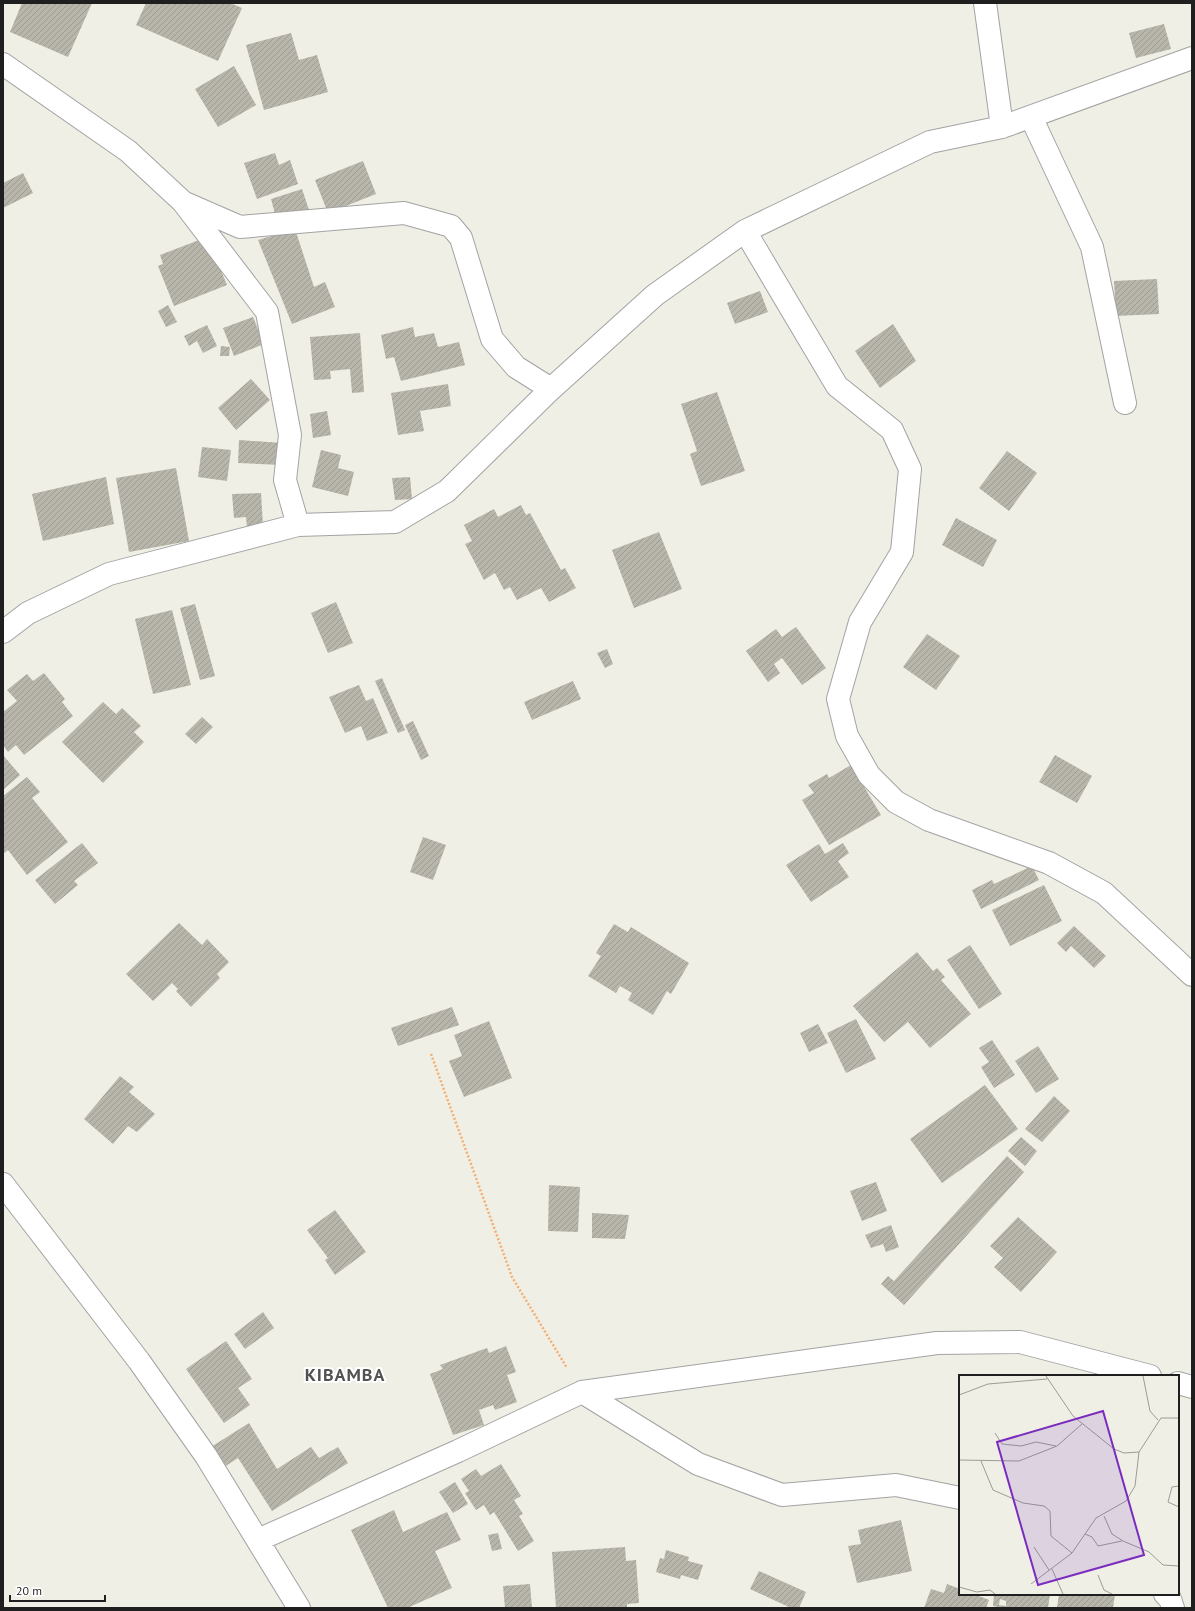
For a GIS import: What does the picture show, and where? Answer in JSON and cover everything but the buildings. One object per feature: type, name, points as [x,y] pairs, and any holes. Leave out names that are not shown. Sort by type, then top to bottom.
[{"type":"street","points":[[985,3],[1002,127]]},
{"type":"street","points":[[3,632],[28,613],[109,574],[298,524],[395,522],[447,491],[551,389],[655,295],[745,231],[930,142],[1002,127],[1192,58]]},
{"type":"street","points":[[3,64],[128,151],[183,202],[267,312],[290,435],[285,480],[298,524]]},
{"type":"street","points":[[1032,117],[1092,247],[1125,403]]},
{"type":"street","points":[[183,202],[240,227],[404,213],[451,226],[461,238],[492,339],[516,367],[551,389]]},
{"type":"street","points":[[745,231],[837,386],[892,430],[910,469],[902,552],[860,622],[838,699],[847,736],[869,775],[896,802],[929,820],[1049,863],[1104,892],[1192,975]]},
{"type":"street","points":[[3,1184],[139,1361],[206,1456],[299,1608]]},
{"type":"street","points":[[258,1540],[458,1451],[582,1392],[937,1343],[1020,1342],[1146,1375]]},
{"type":"street","points":[[1179,1383],[1192,1387]]},
{"type":"street","points":[[582,1392],[698,1464],[782,1495],[896,1485],[959,1498]]},
{"type":"street","points":[[1166,1595],[1170,1599],[1173,1608]]},
{"type":"path","points":[[431,1054],[512,1277],[582,1392]]},
{"type":"district","name":"KIBAMBA","points":[[345,1374]]}]
